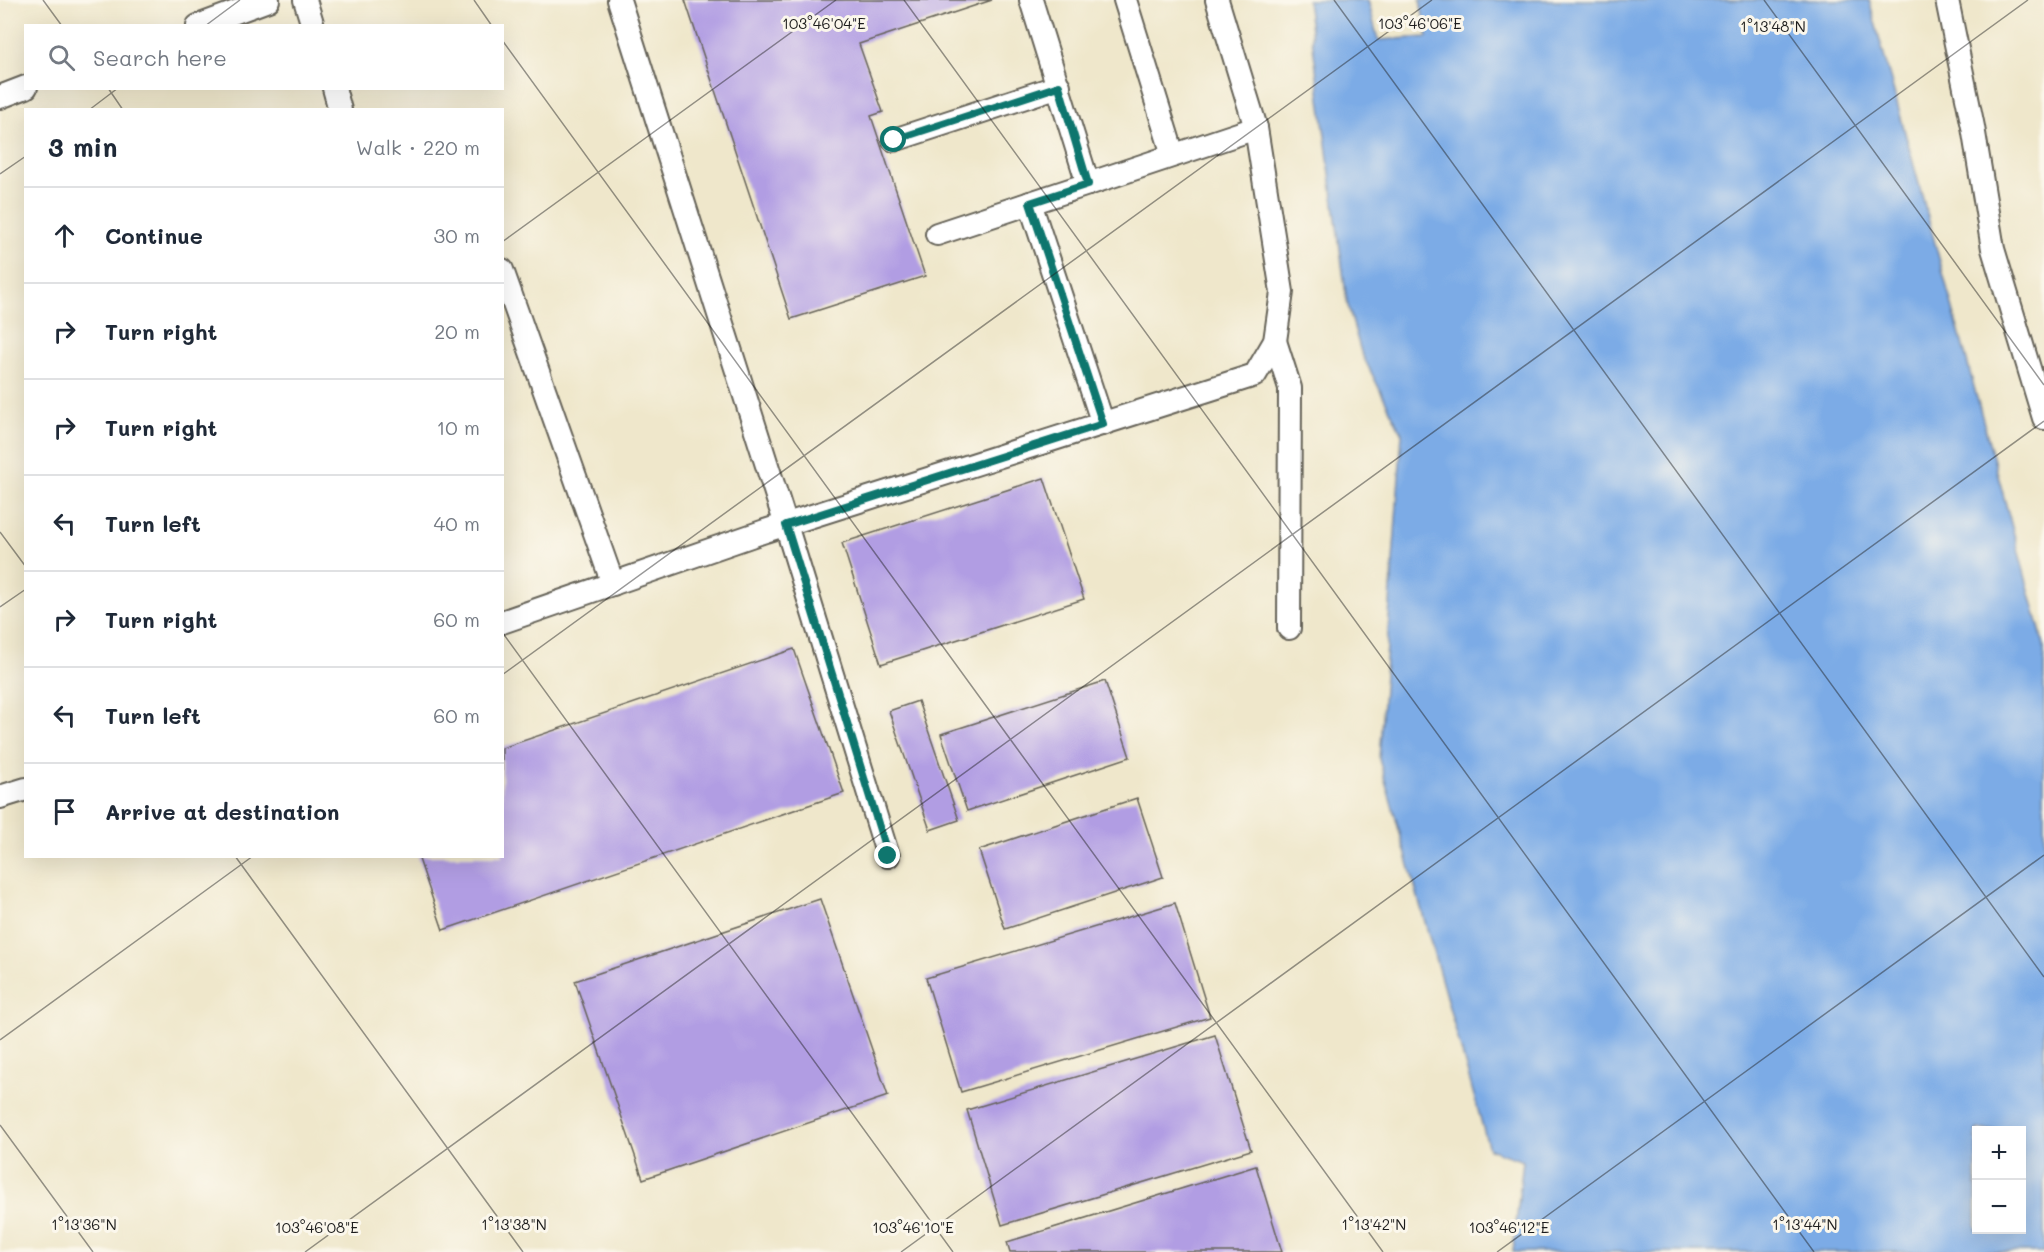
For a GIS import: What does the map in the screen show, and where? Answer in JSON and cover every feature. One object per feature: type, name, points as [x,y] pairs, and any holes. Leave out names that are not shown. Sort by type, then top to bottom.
[{"type":"lane","points":[[203,24],[268,0]]},
{"type":"lane","points":[[305,0],[312,24]]},
{"type":"lane","points":[[619,0],[786,525],[888,856]]},
{"type":"lane","points":[[1032,0],[1088,184]]},
{"type":"lane","points":[[1125,0],[1173,155]]},
{"type":"lane","points":[[504,621],[786,525],[1255,375],[1275,341],[1282,292],[1256,128],[1217,0]]},
{"type":"lane","points":[[1947,0],[1973,127],[1993,249],[2044,418]]},
{"type":"lane","points":[[894,140],[1059,86]]},
{"type":"lane","points":[[0,96],[24,88]]},
{"type":"lane","points":[[335,90],[339,108]]},
{"type":"lane","points":[[937,234],[1256,128]]},
{"type":"lane","points":[[1030,203],[1103,424]]},
{"type":"lane","points":[[504,276],[613,584]]},
{"type":"lane","points":[[1275,341],[1290,388],[1289,628]]},
{"type":"lane","points":[[0,797],[24,790]]},
{"type":"water","points":[[1307,0],[1368,0],[1378,40],[1427,37],[1420,0],[1869,0],[2044,645],[2044,1252],[1513,1252],[1523,1161],[1489,1149],[1379,759],[1402,434],[1361,352],[1347,302]]},
{"type":"building","points":[[685,0],[992,0],[859,44],[883,112],[871,116],[925,276],[791,319]]},
{"type":"building","points":[[1044,478],[1084,599],[881,664],[842,543]]},
{"type":"building","points":[[794,649],[844,793],[443,930],[419,858],[504,858],[504,747]]},
{"type":"building","points":[[1105,681],[1130,757],[967,811],[941,734]]},
{"type":"building","points":[[918,701],[959,820],[930,830],[889,711]]},
{"type":"building","points":[[1137,798],[1163,877],[1005,929],[979,850]]},
{"type":"building","points":[[820,899],[888,1096],[643,1179],[575,981]]},
{"type":"building","points":[[1175,903],[1210,1017],[961,1092],[926,978]]},
{"type":"building","points":[[1215,1035],[1251,1150],[1002,1225],[967,1110]]},
{"type":"building","points":[[1256,1166],[1282,1252],[1010,1252],[1007,1242]]},
{"type":"route","points":[[888,856],[786,525],[1103,424],[1030,203],[1088,184],[1059,86],[894,140]]}]
